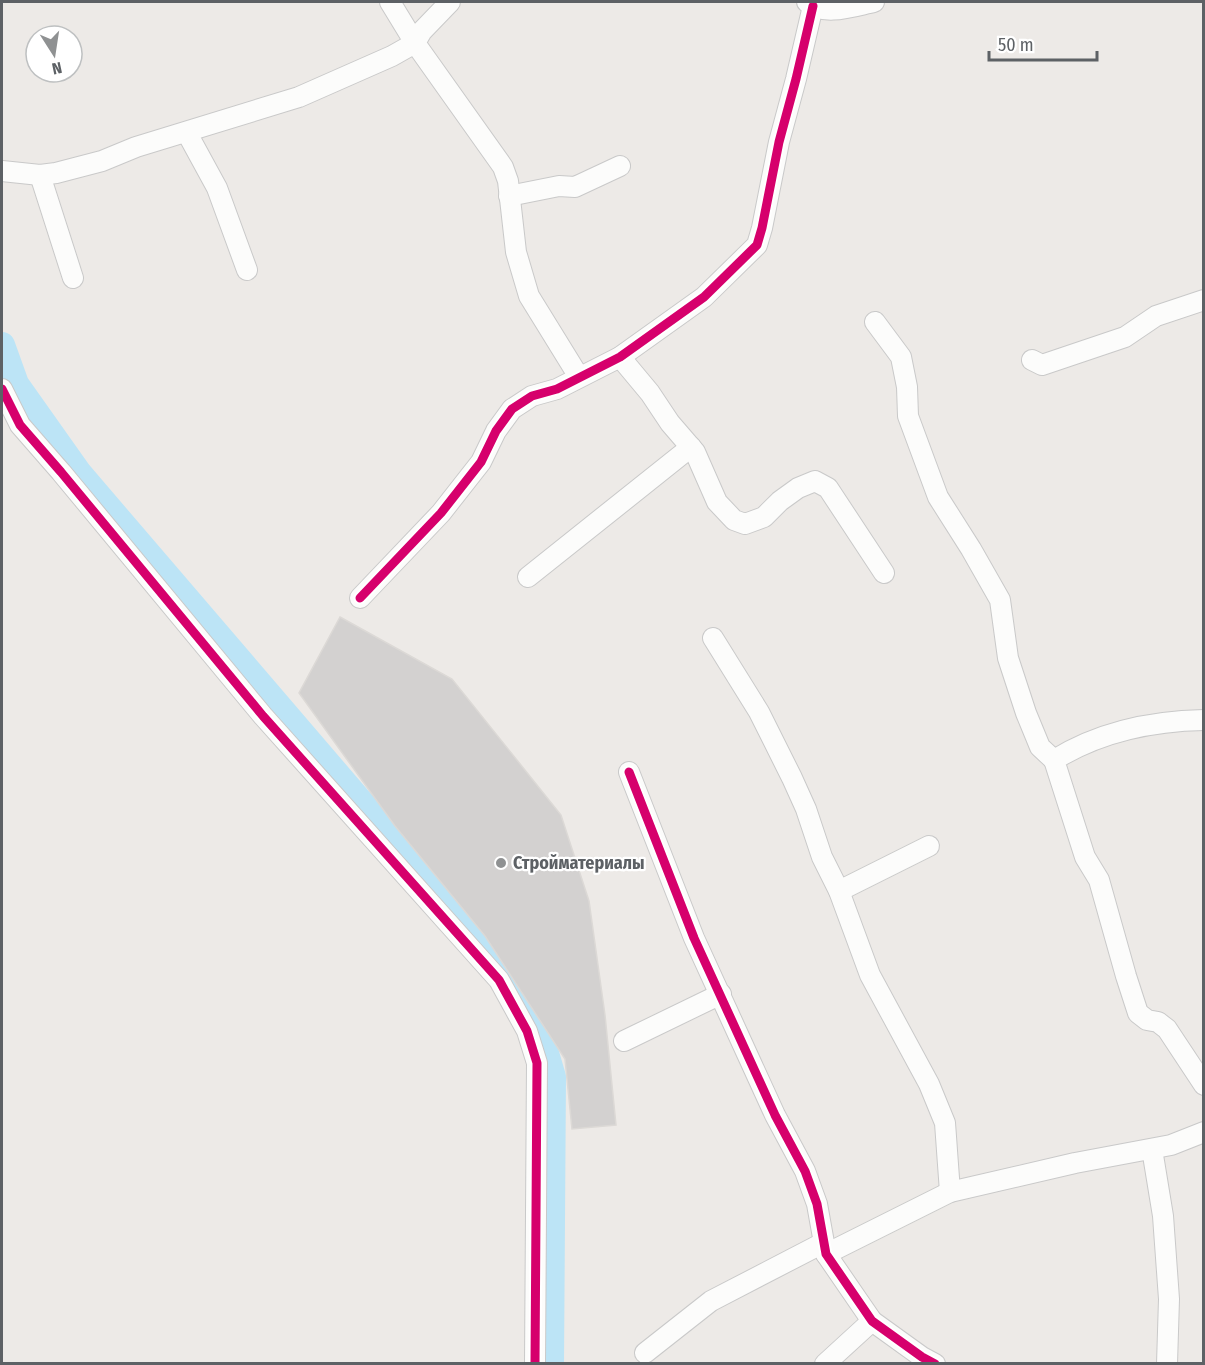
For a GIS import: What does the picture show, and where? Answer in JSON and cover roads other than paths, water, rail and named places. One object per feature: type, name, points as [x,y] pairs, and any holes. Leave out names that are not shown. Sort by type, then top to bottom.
[{"type":"street","points":[[390,2],[415,43],[503,167],[508,182],[516,252],[529,296],[579,377]]},
{"type":"street","points":[[2,171],[40,175],[56,173],[299,97],[392,56],[415,43],[422,31],[450,2]]},
{"type":"street","points":[[360,598],[441,513],[481,462],[496,431],[512,410],[532,396],[557,389],[620,357],[704,297],[757,244],[779,141],[796,79],[810,4],[829,10],[874,2]]},
{"type":"street","points":[[187,133],[217,188],[247,270]]},
{"type":"street","points":[[509,196],[559,186],[575,187],[620,165]]},
{"type":"street","points":[[40,175],[73,278]]},
{"type":"street","points":[[1032,360],[1042,365],[1114,341],[1135,331],[1156,316],[1203,300]]},
{"type":"street","points":[[875,322],[901,357],[907,387],[908,416],[938,497],[1000,600],[1008,658],[1015,680],[1040,747],[1054,760],[1085,857],[1099,880],[1138,1013],[1167,1029],[1203,1085]]},
{"type":"street","points":[[620,357],[695,452],[717,502],[734,520],[745,524],[764,517],[798,488],[814,481],[828,488],[884,573]]},
{"type":"street","points":[[2,389],[20,425],[263,716],[499,980],[527,1031],[537,1063],[535,1364]]},
{"type":"street","points":[[528,577],[691,447]]},
{"type":"street","points":[[713,638],[759,712],[792,778],[806,809],[822,857],[840,891],[870,975],[928,1084],[945,1123],[950,1192]]},
{"type":"street","points":[[1054,760],[1071,749],[1136,726],[1174,720],[1203,720]]},
{"type":"street","points":[[629,772],[694,938],[722,994],[775,1115],[805,1171],[817,1204],[824,1249],[872,1321],[921,1357],[935,1364]]},
{"type":"street","points":[[840,891],[929,846]]},
{"type":"street","points":[[624,1041],[722,994]]},
{"type":"street","points":[[645,1353],[711,1301],[950,1192],[1075,1163],[1171,1145],[1203,1132]]},
{"type":"street","points":[[1152,1149],[1165,1240],[1169,1299],[1167,1364]]},
{"type":"street","points":[[825,1364],[872,1321]]},
{"type":"waterway","points":[[2,345],[16,384],[79,473],[450,906],[510,980],[538,1026],[553,1077],[551,1364]]},
{"type":"place","name":"Стройматериалы","points":[[501,863]]}]
